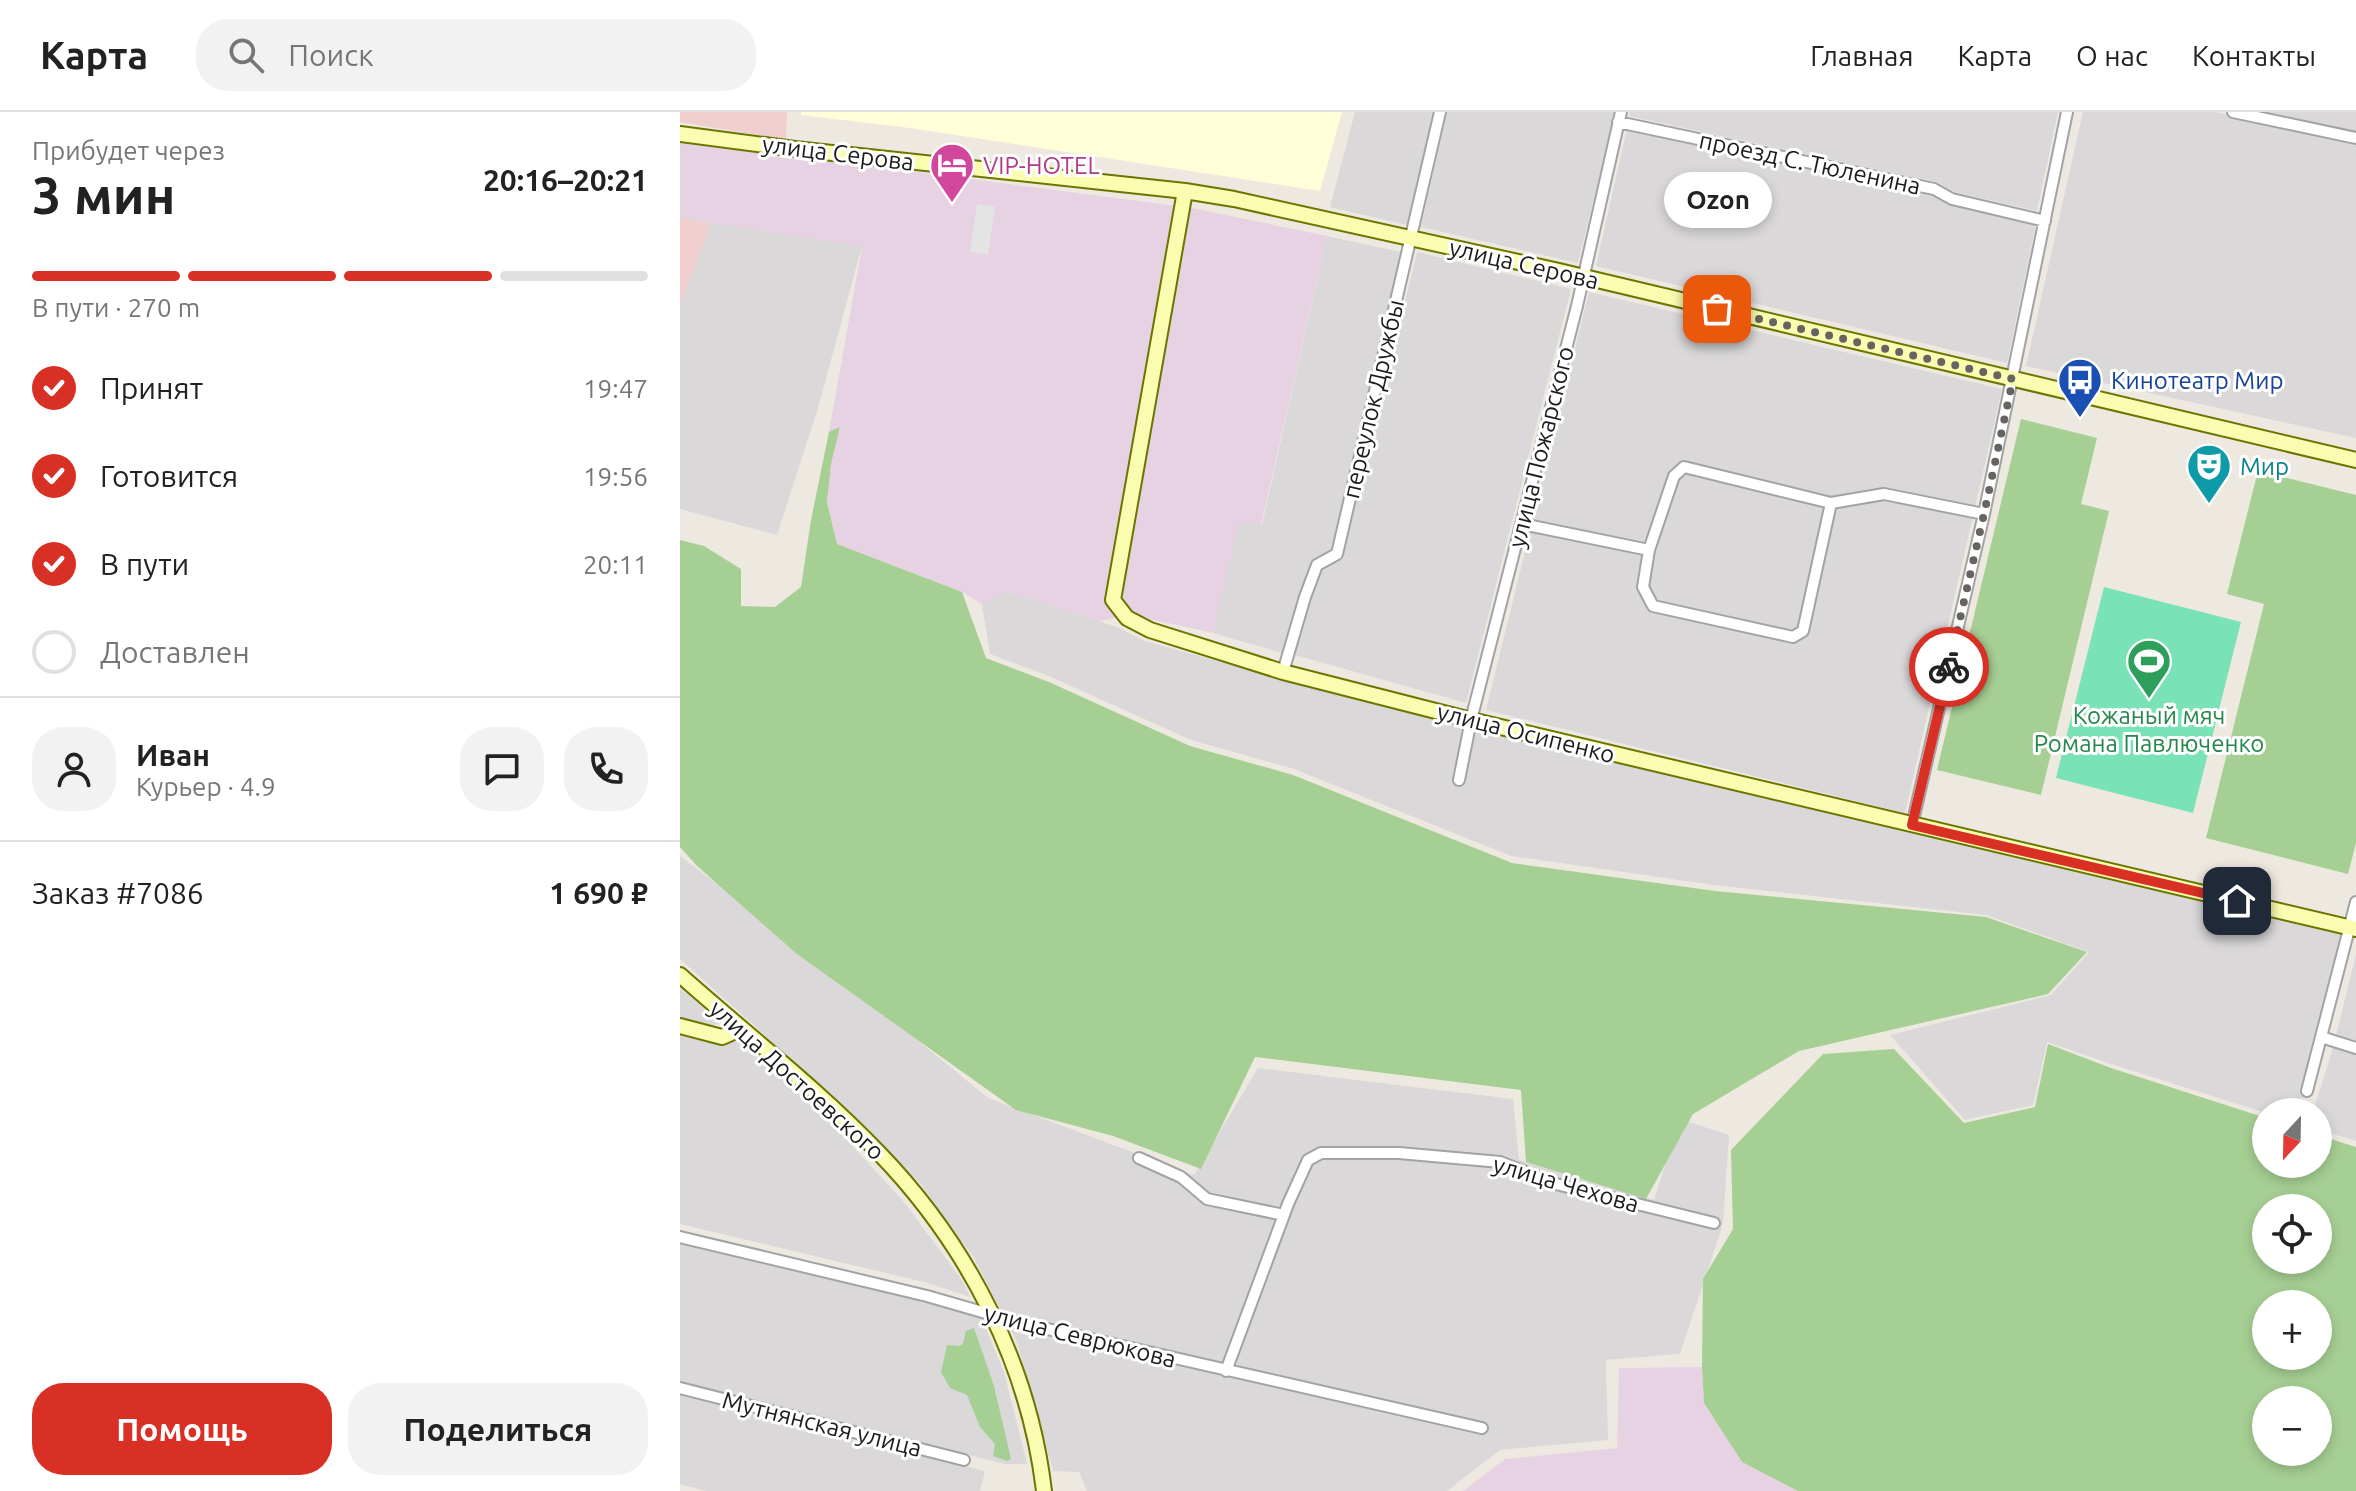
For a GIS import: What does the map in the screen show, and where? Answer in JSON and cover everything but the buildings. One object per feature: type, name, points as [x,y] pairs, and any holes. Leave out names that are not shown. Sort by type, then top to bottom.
[{"type":"main road","name":"улица Серова","points":[[680,134],[1185,191],[1272,207],[1583,277],[2356,460]]},
{"type":"main road","name":"улица Осипенко","points":[[1185,191],[1113,600],[1127,618],[1150,630],[1283,672],[1471,720],[2352,928]]},
{"type":"main road","name":"улица Достоевского","points":[[680,975],[843,1117],[912,1188],[973,1276],[994,1315],[1032,1422],[1044,1491]]},
{"type":"main road","points":[[680,1026],[722,1037],[740,1029]]},
{"type":"street","name":"переулок Дружбы","points":[[1283,672],[1317,565],[1337,554],[1440,112]]},
{"type":"street","points":[[1912,825],[1984,514],[2067,112]]},
{"type":"street","points":[[2233,112],[2356,138]]},
{"type":"street","name":"проезд С. Тюленина","points":[[1620,117],[1934,189],[1952,199],[2045,221]]},
{"type":"street","name":"улица Пожарского","points":[[1459,780],[1471,720],[1522,524],[1620,117]]},
{"type":"street","points":[[1831,503],[1803,631],[1793,637],[1653,606],[1643,587],[1649,550],[1674,476],[1684,467],[1831,503],[1884,494],[1984,514]]},
{"type":"street","points":[[1522,524],[1649,550]]},
{"type":"street","points":[[2307,1091],[2352,928],[2356,902]]},
{"type":"street","points":[[2321,1037],[2356,1048]]},
{"type":"street","name":"улица Чехова","points":[[1284,1215],[1308,1160],[1321,1153],[1399,1153],[1500,1162],[1556,1184],[1714,1223]]},
{"type":"street","points":[[1139,1158],[1181,1177],[1207,1199],[1284,1215],[1226,1371]]},
{"type":"street","name":"улица Севрюкова","points":[[680,1237],[1226,1371],[1482,1428]]},
{"type":"street","name":"Мутнянская улица","points":[[680,1388],[964,1460]]},
{"type":"shaded area","points":[[680,112],[787,112],[786,140],[680,122]]},
{"type":"shaded area","points":[[801,112],[1342,112],[1320,191],[910,128],[801,115]]},
{"type":"shaded area","points":[[1355,112],[1433,112],[1407,225],[1330,207]]},
{"type":"shaded area","points":[[1447,112],[1615,112],[1578,263],[1421,227]]},
{"type":"shaded area","points":[[1630,112],[2058,112],[2037,211],[1955,192],[1936,182],[1629,116]]},
{"type":"shaded area","points":[[2083,112],[2215,112],[2356,143],[2356,438],[2026,366]]},
{"type":"shaded area","points":[[2261,112],[2356,112],[2356,132],[2351,131]]},
{"type":"shaded area","points":[[1627,129],[1931,194],[1952,204],[2036,224],[2007,363],[1596,266]]},
{"type":"shaded area","points":[[680,141],[1192,208],[1327,236],[1261,525],[1239,522],[1213,633],[1132,615],[1099,621],[1006,591],[982,604],[962,592],[837,544],[827,502],[831,464],[840,428],[829,432],[862,247],[680,218]]},
{"type":"shaded area","points":[[977,204],[995,207],[988,255],[970,252]]},
{"type":"shaded area","points":[[680,218],[711,223],[680,306]]},
{"type":"shaded area","points":[[711,223],[862,246],[818,408],[777,535],[680,509],[680,306]]},
{"type":"shaded area","points":[[1327,236],[1401,252],[1332,551],[1311,563],[1282,653],[1213,633],[1239,521],[1262,525]]},
{"type":"shaded area","points":[[1417,252],[1571,289],[1466,703],[1295,655],[1310,598],[1322,568],[1343,556]]},
{"type":"shaded area","points":[[1589,292],[2002,389],[1905,813],[1486,710]]},
{"type":"shaded area","points":[[1006,591],[1117,627],[1145,641],[1285,680],[1478,729],[2341,934],[2302,1098],[2252,1098],[2252,1109],[2047,1042],[2033,1105],[1965,1120],[1890,1035],[2051,995],[2089,952],[1986,915],[1714,885],[1511,856],[1294,769],[1191,740],[1051,677],[990,654],[982,604]]},
{"type":"shaded area","points":[[680,856],[836,973],[988,1098],[1194,1175],[1258,1068],[1513,1099],[1519,1160],[1654,1200],[1680,1119],[1729,1135],[1723,1224],[1680,1354],[1606,1360],[1608,1440],[1500,1450],[1447,1491],[1087,1491],[1079,1472],[1053,1471],[1017,1342],[974,1258],[919,1182],[788,1056],[680,959]]},
{"type":"shaded area","points":[[2356,954],[2356,1141],[2332,1133],[2332,1098],[2317,1098]]},
{"type":"shaded area","points":[[680,988],[720,1023],[707,1027],[680,1020]]},
{"type":"shaded area","points":[[680,1030],[733,1035],[836,1128],[903,1201],[962,1280],[970,1297],[928,1283],[680,1224]]},
{"type":"shaded area","points":[[680,1240],[928,1299],[982,1319],[1004,1372],[1027,1464],[1005,1464],[680,1383]]},
{"type":"shaded area","points":[[1702,1367],[1704,1403],[1742,1462],[1798,1491],[1463,1491],[1505,1459],[1617,1448],[1619,1368]]},
{"type":"shaded area","points":[[680,1394],[985,1471],[980,1491],[706,1491],[680,1484]]},
{"type":"green space","points":[[2021,419],[2097,438],[2081,504],[2109,511],[2041,795],[1937,770]]},
{"type":"green space","points":[[840,427],[831,464],[827,502],[837,544],[962,592],[986,658],[1049,682],[1190,746],[1293,775],[1512,863],[1715,891],[1986,917],[2087,952],[2048,994],[1799,1051],[1693,1114],[1646,1199],[1526,1162],[1521,1090],[1255,1057],[1201,1169],[1113,1136],[1016,1110],[797,954],[697,866],[680,847],[680,540],[704,546],[741,569],[741,606],[775,607],[801,587],[829,432]]},
{"type":"green space","points":[[2258,471],[2356,495],[2356,843],[2348,874],[2206,838],[2264,604],[2227,594]]},
{"type":"green space","name":"Кожаный мяч Романа Павлюченко","points":[[2104,587],[2241,622],[2193,813],[2056,778]]},
{"type":"green space","points":[[2048,1044],[2111,1068],[2252,1113],[2252,1178],[2332,1178],[2332,1139],[2356,1147],[2356,1491],[1798,1491],[1742,1462],[1704,1403],[1702,1367],[1703,1279],[1733,1229],[1731,1150],[1823,1054],[1894,1049],[1964,1123],[2035,1107]]},
{"type":"green space","points":[[974,1328],[994,1386],[1011,1459],[1007,1461],[993,1456],[995,1444],[980,1427],[967,1395],[950,1388],[941,1372],[947,1345],[960,1346],[966,1331]]},
{"type":"way so far","points":[[1717,309],[2013,379],[1949,667]]},
{"type":"place","name":"VIP-HOTEL","points":[[952,204]]},
{"type":"place","name":"Ozon","points":[[1717,309]]},
{"type":"place","name":"Кинотеатр Мир","points":[[2080,419]]},
{"type":"place","name":"Мир","points":[[2209,505]]},
{"type":"place","name":"Кожаный мяч Романа Павлюченко","points":[[2149,700]]},
{"type":"route","points":[[1949,667],[1912,825],[2237,901]]}]
